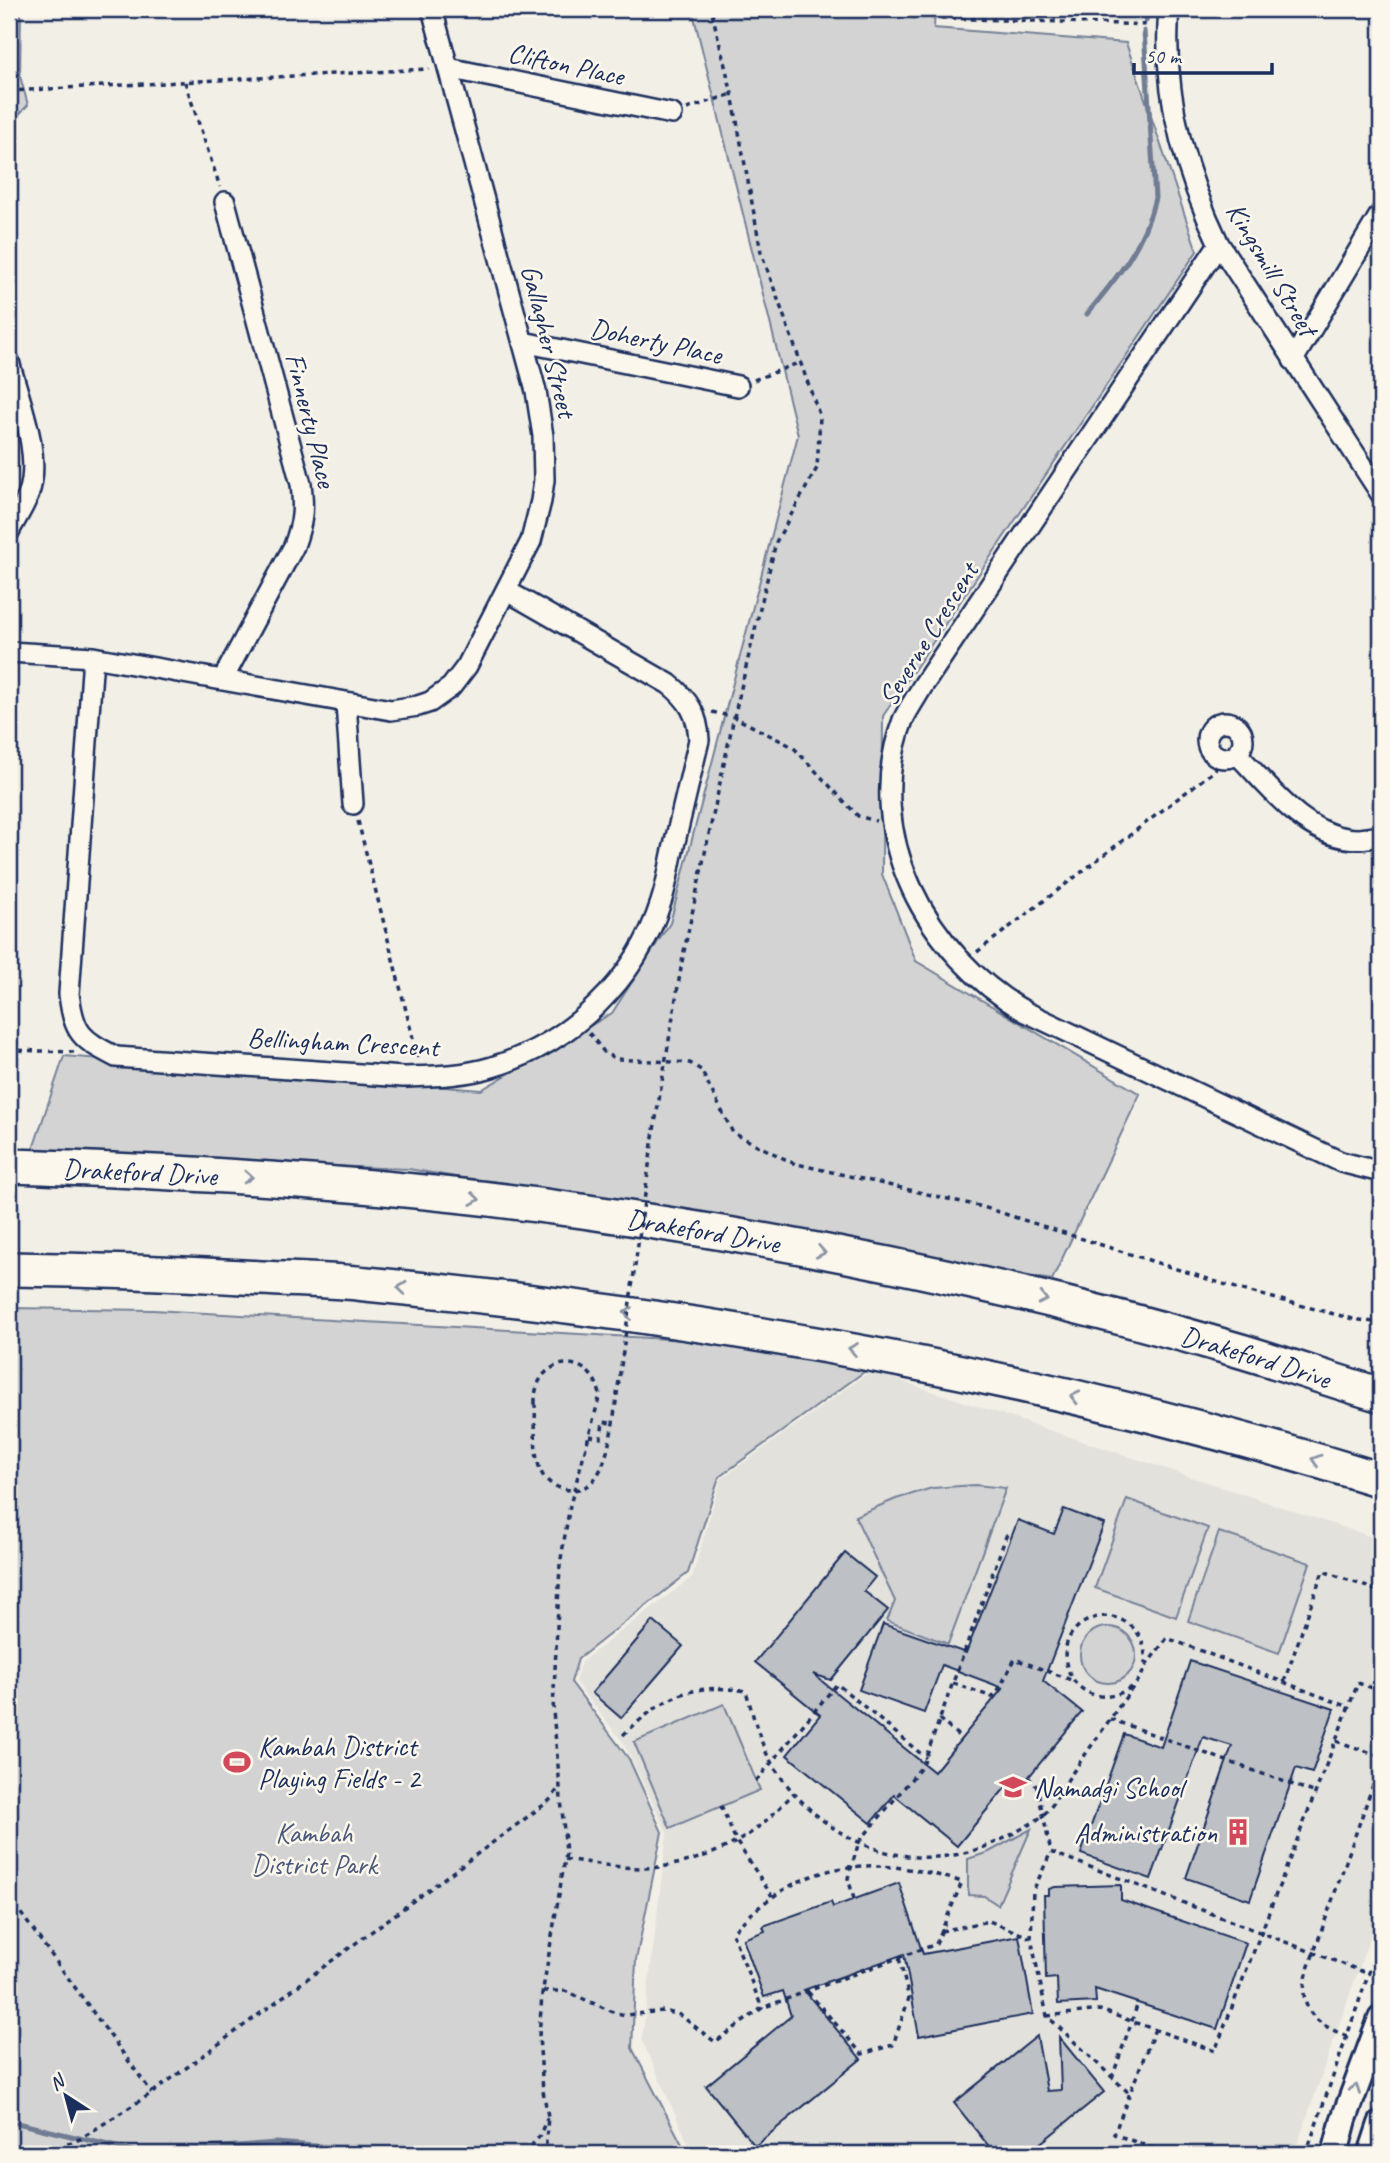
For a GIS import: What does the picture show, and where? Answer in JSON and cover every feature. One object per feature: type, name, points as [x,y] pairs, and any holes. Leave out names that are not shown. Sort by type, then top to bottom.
[{"type":"highway","name":"Drakeford Drive","points":[[9,1166],[236,1176],[396,1189],[580,1211],[761,1240],[1040,1298],[1239,1351],[1381,1395]]},
{"type":"highway","points":[[9,1269],[132,1271],[363,1283],[614,1311],[737,1329],[859,1350],[1129,1409],[1381,1480]]},
{"type":"street","name":"Gallagher Street","points":[[9,652],[93,657],[391,710],[430,702],[452,687],[467,666],[531,541],[544,480],[543,436],[536,391],[432,9]]},
{"type":"street","name":"Kingsmill Street","points":[[1168,17],[1170,83],[1174,110],[1187,165],[1206,218],[1219,244],[1381,494]]},
{"type":"street","name":"Clifton Place","points":[[449,68],[672,114]]},
{"type":"street","name":"Finnerty Place","points":[[223,679],[294,546],[303,523],[304,510],[301,484],[225,202]]},
{"type":"street","points":[[1293,360],[1381,213]]},
{"type":"street","name":"Severne Crescent","points":[[1219,244],[922,687],[904,719],[893,754],[890,793],[894,833],[898,853],[913,892],[934,929],[960,962],[998,994],[1026,1012],[1341,1162],[1381,1172]]},
{"type":"street","name":"Doherty Place","points":[[523,342],[738,386]]},
{"type":"street","points":[[9,361],[31,442],[33,469],[29,494],[9,532]]},
{"type":"street","name":"Bellingham Crescent","points":[[93,657],[69,995],[72,1019],[81,1035],[92,1045],[116,1057],[389,1076],[423,1077],[471,1072],[493,1067],[534,1051],[572,1028],[604,999],[637,954],[661,902],[699,740],[698,724],[692,708],[682,694],[507,591]]},
{"type":"street","points":[[346,703],[353,804]]},
{"type":"street","points":[[1229,756],[1307,822],[1332,834],[1358,839],[1381,836]]},
{"type":"street","points":[[1335,2154],[1344,2119],[1381,2019]]},
{"type":"street","points":[[1371,2154],[1381,2124]]},
{"type":"path","points":[[545,2154],[548,2116],[543,2091],[539,2036],[543,1991],[565,1859],[565,1828],[554,1711],[560,1565],[570,1505],[589,1436],[600,1395],[593,1375],[574,1364],[563,1363],[544,1373],[534,1392],[537,1460],[545,1478],[562,1489],[572,1490],[582,1488],[591,1483],[598,1475],[607,1455],[613,1423],[665,1060],[683,956],[734,717],[776,542],[817,468],[820,417],[761,251],[732,94],[711,10],[1168,17]]},
{"type":"path","points":[[9,91],[449,68]]},
{"type":"path","points":[[185,82],[225,202]]},
{"type":"path","points":[[672,114],[732,94]]},
{"type":"path","points":[[738,386],[801,362]]},
{"type":"path","points":[[707,711],[734,717],[793,747],[858,816],[887,824]]},
{"type":"path","points":[[960,962],[973,956],[1215,770],[1229,756]]},
{"type":"path","points":[[353,804],[423,1077]]},
{"type":"path","points":[[9,1050],[81,1053]]},
{"type":"path","points":[[604,1052],[616,1059],[690,1063],[701,1070],[733,1133],[793,1163],[983,1207],[1240,1289],[1353,1319],[1381,1322]]},
{"type":"path","points":[[589,1436],[601,1438],[603,1422],[613,1423]]},
{"type":"path","points":[[854,1899],[848,1878],[859,1842],[923,1765],[1008,1531]]},
{"type":"path","points":[[1284,1682],[1323,1571],[1381,1592]]},
{"type":"path","points":[[1134,1685],[1110,1697],[1083,1691],[1067,1670],[1065,1656],[1074,1631],[1084,1622],[1097,1617],[1111,1616],[1124,1620],[1135,1629],[1142,1640],[1146,1653],[1145,1667]]},
{"type":"path","points":[[623,1735],[648,1712],[674,1696],[698,1689],[747,1691],[758,1734],[772,1762],[794,1793],[814,1814],[870,1848],[905,1857],[942,1856],[972,1852],[1002,1840],[1043,1815],[1167,1638],[1349,1707]]},
{"type":"path","points":[[953,1682],[992,1697],[1015,1659],[1073,1681]]},
{"type":"path","points":[[1047,2016],[1100,2010],[1215,2051],[1358,1683],[1381,1691]]},
{"type":"path","points":[[756,1781],[837,1684],[926,1758]]},
{"type":"path","points":[[939,1719],[962,1739]]},
{"type":"path","points":[[1110,1719],[1316,1793]]},
{"type":"path","points":[[1336,1741],[1381,1756]]},
{"type":"path","points":[[1347,2036],[1326,2028],[1315,2018],[1307,2006],[1304,1991],[1313,1953],[1381,1762]]},
{"type":"path","points":[[1028,1777],[1037,1787],[1051,1852],[1033,1891],[1031,1938],[1047,2016],[1130,2094]]},
{"type":"path","points":[[39,2154],[80,2139],[152,2093],[549,1801],[561,1786]]},
{"type":"path","points":[[565,1859],[646,1868],[681,1863],[725,1848],[762,1825],[794,1793]]},
{"type":"path","points":[[721,1806],[736,1841],[772,1896]]},
{"type":"path","points":[[1051,1852],[1369,1975]]},
{"type":"path","points":[[543,1991],[565,1991],[625,2015],[664,2011],[680,2015],[715,2042],[762,2008],[936,1944],[962,1882],[913,1870],[881,1866],[851,1866],[794,1882],[751,1913],[732,1933],[762,2008]]},
{"type":"path","points":[[9,1897],[152,2093]]},
{"type":"path","points":[[941,1931],[989,1921],[1031,1938]]},
{"type":"path","points":[[1306,2154],[1381,1938]]},
{"type":"path","points":[[808,1992],[862,2054],[893,2045],[909,1998],[899,1958]]},
{"type":"path","points":[[1112,2078],[1138,2003]]},
{"type":"path","points":[[1155,2029],[1114,2134],[1168,2154]]},
{"type":"path","points":[[524,2154],[539,2137],[548,2116]]},
{"type":"shaded area","points":[[951,9],[1144,9],[1143,22],[951,14]]},
{"type":"shaded area","name":"Namadgi School","points":[[871,1371],[1381,1540],[1381,1905],[1294,2154],[693,2154],[642,2040],[667,1833],[623,1742],[575,1682],[581,1662],[692,1577],[721,1479]]},
{"type":"green space","points":[[9,9],[21,9],[20,76],[28,105],[9,125]]},
{"type":"green space","points":[[692,9],[935,9],[934,28],[1126,43],[1197,251],[883,716],[882,874],[916,961],[1140,1094],[1052,1280],[409,1169],[31,1155],[64,1056],[481,1090],[612,1013],[670,923],[798,435]]},
{"type":"green space","name":"Kambah District Park","points":[[9,1308],[153,1310],[738,1343],[868,1369],[719,1477],[688,1573],[578,1659],[571,1682],[629,1759],[662,1832],[636,1960],[632,2048],[687,2154],[9,2154]]},
{"type":"green space","points":[[975,1485],[1006,1488],[948,1644],[887,1621],[895,1601],[855,1516],[932,1488]]},
{"type":"green space","points":[[1127,1499],[1208,1528],[1176,1617],[1095,1588]]},
{"type":"green space","points":[[1219,1532],[1310,1563],[1279,1653],[1188,1621]]},
{"type":"green space","points":[[1102,1627],[1114,1627],[1128,1635],[1136,1649],[1134,1666],[1128,1675],[1114,1683],[1102,1683],[1085,1671],[1080,1661],[1080,1649],[1092,1632]]},
{"type":"green space","points":[[724,1704],[760,1790],[670,1828],[634,1742]]},
{"type":"green space","points":[[1031,1829],[998,1905],[984,1896],[968,1895],[968,1859],[989,1852]]},
{"type":"building","points":[[1064,1509],[1104,1524],[1043,1681],[1082,1712],[1018,1790],[1010,1782],[957,1846],[894,1795],[871,1823],[787,1755],[820,1715],[755,1662],[845,1553],[875,1577],[864,1591],[888,1610],[831,1680],[813,1674],[934,1772],[1003,1688],[942,1665],[924,1713],[859,1690],[883,1624],[966,1653],[1018,1520],[1054,1534]]},
{"type":"building","points":[[653,1621],[683,1646],[621,1718],[592,1693]]},
{"type":"building","points":[[1190,1661],[1334,1709],[1312,1773],[1296,1768],[1250,1900],[1186,1878],[1232,1746],[1203,1737],[1151,1879],[1081,1854],[1124,1734],[1161,1747]]},
{"type":"building","points":[[899,1883],[923,1954],[1019,1936],[1033,2014],[919,2036],[904,1954],[804,1990],[861,2059],[755,2146],[706,2086],[791,2016],[783,1991],[764,1997],[743,1939],[765,1931],[763,1926],[831,1902],[833,1907]]},
{"type":"building","points":[[1121,1885],[1121,1900],[1246,1943],[1217,2029],[1095,1989],[1096,2002],[1058,2004],[1057,1978],[1046,1979],[1044,1895],[1049,1895],[1049,1889],[1055,1887]]},
{"type":"building","points":[[1037,2036],[1047,2091],[1061,2090],[1059,2037],[1104,2092],[1027,2154],[995,2154],[954,2103]]},
{"type":"waterway","points":[[1146,21],[1147,9]]},
{"type":"waterway","points":[[1087,314],[1137,246],[1155,198],[1144,31]]},
{"type":"waterway","points":[[9,2121],[141,2153],[276,2143],[421,2154]]},
{"type":"place","name":"Kambah District Playing Fields - 2","points":[[237,1762]]},
{"type":"place","name":"Namadgi School","points":[[1013,1787]]},
{"type":"place","name":"Administration","points":[[1238,1832]]}]
